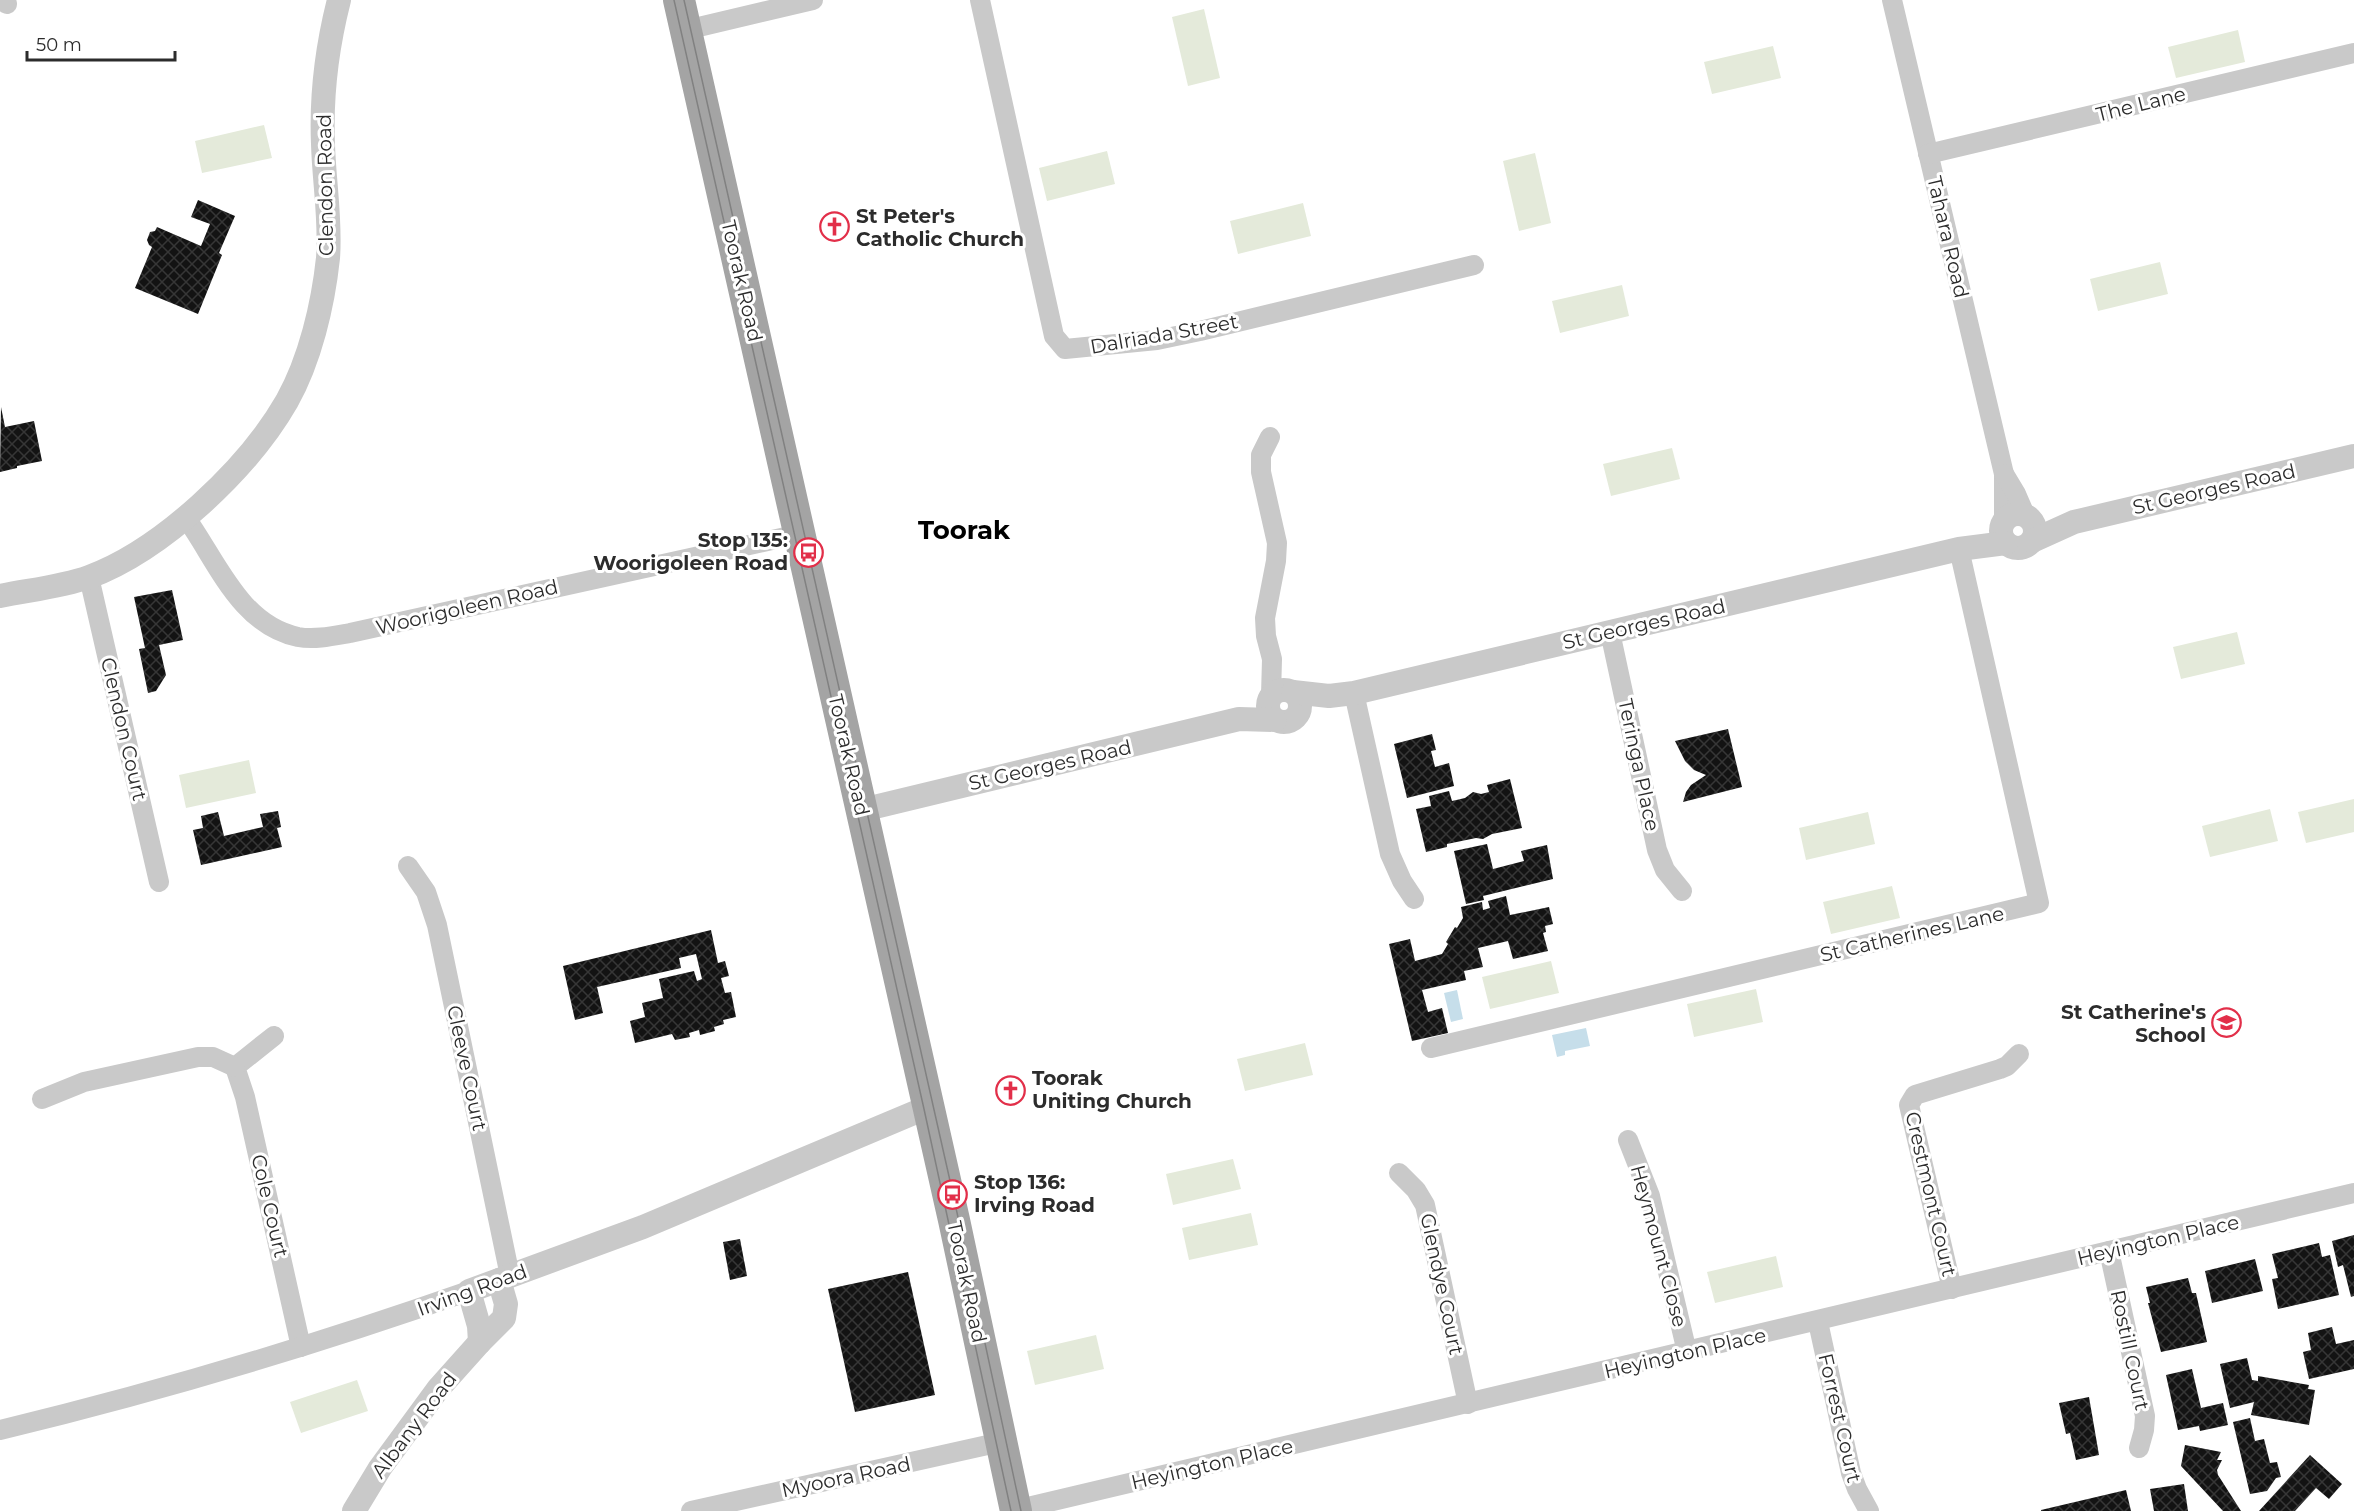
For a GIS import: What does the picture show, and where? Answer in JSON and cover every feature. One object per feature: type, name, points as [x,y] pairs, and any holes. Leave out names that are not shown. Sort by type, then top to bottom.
[{"type":"main road","name":"Toorak Road","points":[[683,15],[928,1107],[1016,1511]]},
{"type":"street","name":"Clendon Road","points":[[0,596],[89,577],[126,559],[186,518],[233,471],[261,438],[287,401],[305,360],[322,293],[328,257],[322,114],[327,60],[339,0]]},
{"type":"street","points":[[683,15],[813,0]]},
{"type":"street","name":"Dalriada Street","points":[[980,0],[1054,336],[1065,349],[1157,340],[1474,265]]},
{"type":"street","name":"Tahara Road","points":[[1892,0],[2016,528]]},
{"type":"street","name":"The Lane","points":[[1928,154],[2354,53]]},
{"type":"street","points":[[1270,437],[1261,455],[1261,472],[1277,543],[1276,561],[1265,618],[1266,636],[1283,702]]},
{"type":"street","name":"St Georges Road","points":[[861,810],[1239,719],[1283,702],[1354,693],[1959,549],[2016,528],[2074,522],[2354,456]]},
{"type":"street","name":"Woorigoleen Road","points":[[186,518],[242,603],[257,617],[277,630],[300,637],[322,638],[799,534]]},
{"type":"street","name":"St Catherines Lane","points":[[1431,1048],[2039,903],[1959,549]]},
{"type":"street","name":"Clendon Court","points":[[89,577],[159,882]]},
{"type":"street","name":"Teringa Place","points":[[1610,632],[1657,850],[1665,870],[1682,891]]},
{"type":"street","points":[[1354,693],[1390,854],[1402,881],[1414,899]]},
{"type":"street","name":"Cleeve Court","points":[[408,866],[426,892],[437,925],[505,1278]]},
{"type":"street","points":[[42,1100],[84,1082],[198,1057],[213,1057],[235,1067],[274,1036]]},
{"type":"street","name":"Crestmont Court","points":[[1952,1289],[1911,1113],[1904,1094],[1922,1092],[2007,1066],[2019,1054]]},
{"type":"street","name":"Cole Court","points":[[235,1067],[245,1096],[301,1347]]},
{"type":"street","name":"Irving Road","points":[[0,1430],[105,1404],[301,1347],[469,1291],[643,1227],[928,1107]]},
{"type":"street","name":"Heymount Close","points":[[1628,1140],[1650,1196],[1687,1352]]},
{"type":"street","name":"Glendye Court","points":[[1399,1173],[1416,1190],[1425,1204],[1468,1404]]},
{"type":"street","name":"Heyington Place","points":[[1016,1511],[2354,1193]]},
{"type":"street","name":"Rostill Court","points":[[2109,1251],[2145,1416],[2139,1448]]},
{"type":"street","name":"Albany Road","points":[[354,1511],[400,1439],[438,1389],[504,1318],[505,1278]]},
{"type":"street","points":[[469,1291],[479,1326],[480,1342]]},
{"type":"street","name":"Forrest Court","points":[[1818,1322],[1851,1473],[1869,1511]]},
{"type":"street","name":"Myoora Road","points":[[691,1511],[1001,1442]]},
{"type":"green space","points":[[1204,9],[1220,78],[1188,86],[1172,17]]},
{"type":"green space","points":[[2238,30],[2245,62],[2176,78],[2168,47]]},
{"type":"green space","points":[[1773,46],[1781,78],[1712,94],[1704,62]]},
{"type":"green space","points":[[264,125],[272,158],[202,173],[195,141]]},
{"type":"green space","points":[[1107,151],[1115,184],[1047,201],[1039,168]]},
{"type":"green space","points":[[1535,153],[1551,223],[1519,231],[1503,161]]},
{"type":"green space","points":[[1303,203],[1311,236],[1238,254],[1230,221]]},
{"type":"green space","points":[[2160,262],[2168,294],[2098,311],[2090,279]]},
{"type":"green space","points":[[1622,285],[1629,316],[1560,333],[1552,301]]},
{"type":"green space","points":[[1672,448],[1680,479],[1611,496],[1603,464]]},
{"type":"green space","points":[[2237,632],[2245,664],[2181,679],[2173,647]]},
{"type":"green space","points":[[249,760],[256,793],[186,808],[179,775]]},
{"type":"green space","points":[[2354,799],[2354,832],[2306,843],[2298,812]]},
{"type":"green space","points":[[2270,809],[2278,841],[2210,857],[2202,826]]},
{"type":"green space","points":[[1868,812],[1875,844],[1806,860],[1799,828]]},
{"type":"green space","points":[[1892,886],[1900,918],[1831,934],[1823,902]]},
{"type":"green space","points":[[1551,961],[1559,993],[1490,1009],[1482,977]]},
{"type":"green space","points":[[1756,989],[1763,1022],[1694,1037],[1687,1004]]},
{"type":"green space","points":[[1305,1043],[1313,1075],[1245,1091],[1237,1059]]},
{"type":"green space","points":[[1233,1159],[1241,1189],[1173,1205],[1166,1174]]},
{"type":"green space","points":[[1251,1213],[1258,1245],[1189,1260],[1182,1228]]},
{"type":"green space","points":[[1776,1256],[1783,1287],[1715,1303],[1707,1272]]},
{"type":"green space","points":[[1096,1335],[1104,1369],[1035,1385],[1027,1351]]},
{"type":"green space","points":[[357,1380],[368,1411],[301,1433],[290,1402]]},
{"type":"water","points":[[1457,990],[1463,1019],[1451,1022],[1444,993]]},
{"type":"water","points":[[1586,1028],[1590,1046],[1565,1051],[1565,1055],[1557,1057],[1552,1035]]},
{"type":"building","points":[[198,200],[235,216],[219,253],[222,255],[198,314],[135,288],[152,247],[147,240],[150,232],[155,231],[157,227],[201,246],[210,224],[191,217]]},
{"type":"building","points":[[1,407],[5,427],[34,421],[42,461],[0,472]]},
{"type":"building","points":[[172,590],[183,640],[159,645],[166,675],[156,691],[148,693],[139,649],[145,648],[134,597]]},
{"type":"building","points":[[1728,729],[1742,787],[1683,802],[1691,785],[1706,775],[1694,770],[1685,761],[1675,741]]},
{"type":"building","points":[[1432,734],[1436,750],[1431,751],[1435,767],[1449,763],[1454,786],[1407,798],[1394,744]]},
{"type":"building","points":[[1510,779],[1522,828],[1492,834],[1483,839],[1476,838],[1447,844],[1447,847],[1426,852],[1416,809],[1431,806],[1429,796],[1449,791],[1452,801],[1465,798],[1473,792],[1481,794],[1489,792],[1487,785]]},
{"type":"building","points":[[278,811],[281,827],[277,828],[282,847],[201,865],[193,830],[203,828],[201,816],[218,812],[224,836],[263,827],[260,814]]},
{"type":"building","points":[[1487,844],[1493,869],[1524,861],[1521,851],[1547,845],[1553,879],[1483,896],[1484,900],[1466,904],[1454,851]]},
{"type":"building","points":[[1506,896],[1510,915],[1549,907],[1553,924],[1545,926],[1546,932],[1543,933],[1548,951],[1513,959],[1508,941],[1478,948],[1483,967],[1464,971],[1466,980],[1422,990],[1428,1012],[1442,1008],[1448,1033],[1412,1041],[1389,944],[1410,939],[1415,961],[1442,954],[1448,944],[1446,942],[1463,918],[1461,907],[1482,902],[1483,910],[1490,908],[1488,901]]},
{"type":"building","points":[[711,930],[718,963],[725,961],[729,976],[721,978],[725,993],[731,992],[736,1017],[723,1020],[724,1024],[714,1027],[715,1031],[700,1035],[699,1030],[689,1033],[690,1037],[675,1040],[672,1034],[635,1043],[630,1021],[645,1017],[642,1003],[663,998],[659,979],[694,971],[697,981],[702,979],[696,954],[679,958],[681,968],[597,987],[603,1013],[575,1020],[563,966]]},
{"type":"building","points":[[2354,1235],[2354,1296],[2351,1297],[2343,1265],[2338,1267],[2332,1241]]},
{"type":"building","points":[[740,1239],[747,1276],[730,1280],[723,1242]]},
{"type":"building","points":[[2319,1243],[2322,1257],[2330,1255],[2339,1295],[2278,1309],[2272,1279],[2278,1278],[2272,1254]]},
{"type":"building","points":[[2255,1259],[2263,1291],[2212,1303],[2205,1271]]},
{"type":"building","points":[[908,1272],[935,1395],[855,1412],[828,1289]]},
{"type":"building","points":[[2188,1278],[2192,1293],[2196,1293],[2207,1342],[2161,1352],[2146,1287]]},
{"type":"building","points":[[2332,1327],[2336,1344],[2354,1340],[2354,1369],[2309,1379],[2303,1352],[2311,1350],[2308,1333]]},
{"type":"building","points":[[2247,1358],[2252,1380],[2258,1381],[2258,1376],[2309,1385],[2308,1389],[2315,1390],[2309,1425],[2251,1415],[2254,1402],[2230,1408],[2220,1364]]},
{"type":"building","points":[[2192,1369],[2201,1408],[2223,1403],[2228,1425],[2200,1431],[2199,1426],[2178,1430],[2166,1375]]},
{"type":"building","points":[[2089,1397],[2099,1455],[2076,1460],[2070,1433],[2066,1434],[2059,1403]]},
{"type":"building","points":[[2250,1418],[2255,1441],[2264,1439],[2270,1463],[2277,1462],[2281,1477],[2276,1478],[2267,1491],[2250,1494],[2233,1422]]},
{"type":"building","points":[[2185,1445],[2221,1452],[2217,1460],[2222,1460],[2217,1470],[2218,1475],[2241,1511],[2223,1511],[2181,1466]]},
{"type":"building","points":[[2310,1455],[2342,1484],[2329,1499],[2316,1488],[2295,1511],[2259,1511]]},
{"type":"building","points":[[2184,1484],[2188,1511],[2154,1511],[2150,1489]]},
{"type":"building","points":[[2126,1490],[2131,1511],[2041,1511],[2041,1510]]},
{"type":"tram line","points":[[674,0],[924,1109],[1011,1511]]},
{"type":"tram line","points":[[684,0],[953,1194],[1021,1511]]},
{"type":"place","name":"St Peter's Catholic Church","points":[[835,227]]},
{"type":"place","name":"Stop 135: Woorigoleen Road","points":[[809,552]]},
{"type":"place","name":"St Catherine's School","points":[[2227,1023]]},
{"type":"place","name":"Toorak Uniting Church","points":[[1011,1090]]},
{"type":"place","name":"Stop 136: Irving Road","points":[[953,1194]]},
{"type":"district","name":"Toorak","points":[[964,530]]}]
